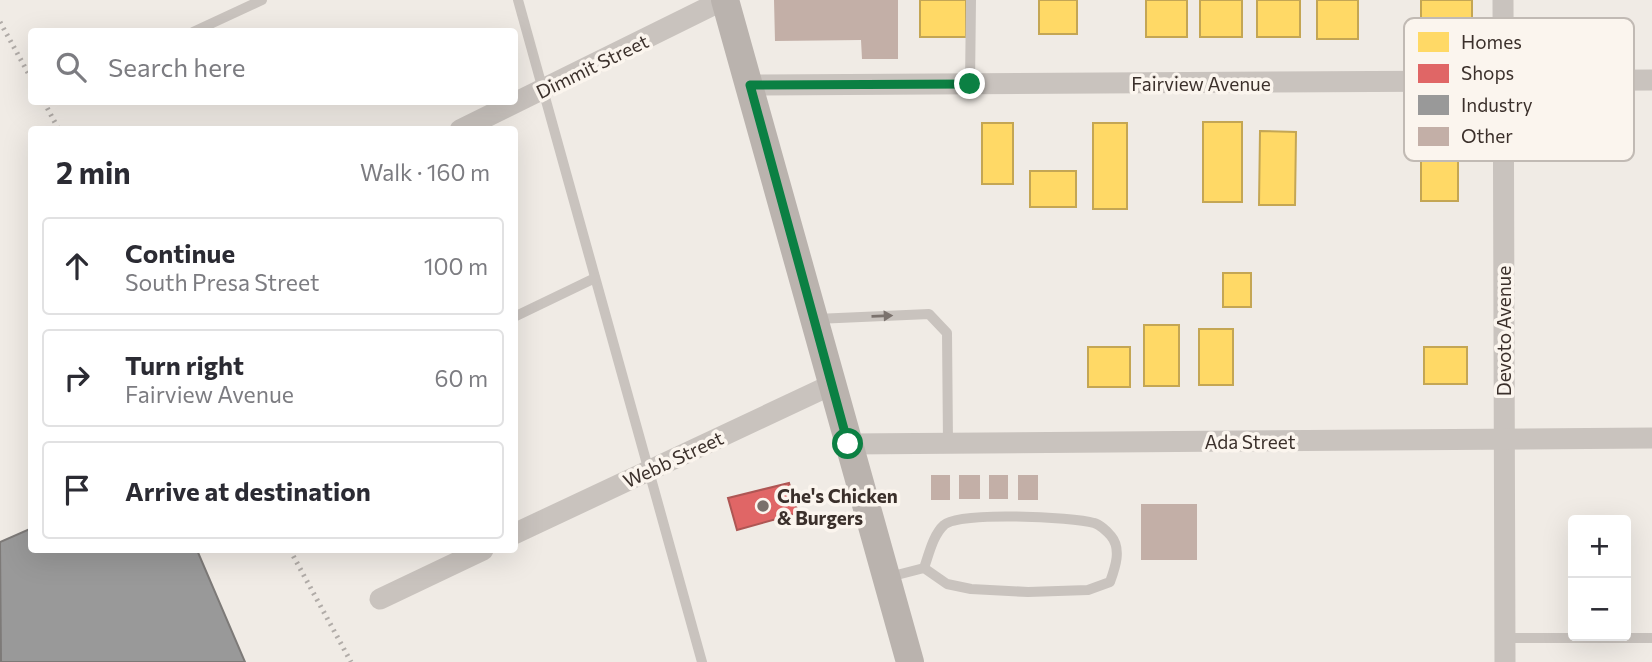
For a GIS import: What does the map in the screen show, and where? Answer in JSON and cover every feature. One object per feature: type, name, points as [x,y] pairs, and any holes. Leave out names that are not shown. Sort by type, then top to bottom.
[{"type":"main road","points":[[724,0],[910,662]]},
{"type":"street","name":"Dimmit Street","points":[[518,102],[724,0]]},
{"type":"street","name":"Devoto Avenue","points":[[1503,0],[1503,18]]},
{"type":"street","name":"Fairview Avenue","points":[[1634,80],[1652,80]]},
{"type":"street","name":"Fairview Avenue","points":[[750,85],[1404,81]]},
{"type":"street","name":"Dimmit Street","points":[[468,126],[512,105]]},
{"type":"street","name":"Devoto Avenue","points":[[1503,161],[1505,662]]},
{"type":"street","name":"Webb Street","points":[[518,532],[831,385]]},
{"type":"street","name":"Ada Street","points":[[848,444],[1652,438]]},
{"type":"street","points":[[380,599],[477,553]]},
{"type":"lane","points":[[202,28],[262,0]]},
{"type":"lane","points":[[518,0],[700,661]]},
{"type":"lane","points":[[970,84],[971,0]]},
{"type":"lane","points":[[518,315],[595,278]]},
{"type":"lane","points":[[814,319],[929,314],[947,333],[948,443]]},
{"type":"lane","points":[[886,578],[924,568],[947,584],[971,589],[1028,592],[1088,590],[1110,582],[1118,562],[1113,537],[1096,523],[1014,516],[965,517],[946,523],[937,535],[924,568]]},
{"type":"lane","points":[[1505,638],[1652,638]]},
{"type":"building: Homes","points":[[920,0],[966,0],[966,37],[920,37]]},
{"type":"building: Homes","points":[[1039,0],[1077,0],[1077,34],[1039,34]]},
{"type":"building: Homes","points":[[1146,0],[1187,0],[1187,37],[1146,37]]},
{"type":"building: Homes","points":[[1200,0],[1242,0],[1242,37],[1200,37]]},
{"type":"building: Homes","points":[[1257,0],[1300,0],[1300,37],[1257,37]]},
{"type":"building: Homes","points":[[1317,0],[1358,0],[1358,39],[1317,39]]},
{"type":"building: Homes","points":[[1421,0],[1472,0],[1472,18],[1421,18]]},
{"type":"building: Homes","points":[[1203,122],[1242,122],[1242,202],[1203,202]]},
{"type":"building: Homes","points":[[982,123],[1013,123],[1013,184],[982,184]]},
{"type":"building: Homes","points":[[1093,123],[1127,123],[1127,209],[1093,209]]},
{"type":"building: Homes","points":[[1260,131],[1296,132],[1295,205],[1259,205]]},
{"type":"building: Homes","points":[[1421,161],[1458,161],[1458,201],[1421,201]]},
{"type":"building: Homes","points":[[1030,171],[1076,171],[1076,207],[1030,207]]},
{"type":"building: Homes","points":[[1223,273],[1251,273],[1251,307],[1223,307]]},
{"type":"building: Homes","points":[[1144,325],[1179,325],[1179,386],[1144,386]]},
{"type":"building: Homes","points":[[1199,329],[1233,329],[1233,385],[1199,385]]},
{"type":"building: Homes","points":[[1088,347],[1130,347],[1130,387],[1088,387]]},
{"type":"building: Homes","points":[[1424,347],[1467,347],[1467,384],[1424,384]]},
{"type":"building: Shops","name":"Che's Chicken & Burgers","points":[[789,483],[798,513],[737,530],[728,498]]},
{"type":"building: Industry","points":[[28,530],[28,553],[198,553],[245,662],[1,662],[0,542]]},
{"type":"building: Other","points":[[774,0],[898,0],[898,59],[862,59],[861,40],[775,41]]},
{"type":"building: Other","points":[[931,475],[950,475],[950,500],[931,500]]},
{"type":"building: Other","points":[[959,475],[980,475],[980,499],[959,499]]},
{"type":"building: Other","points":[[989,475],[1008,475],[1008,499],[989,499]]},
{"type":"building: Other","points":[[1018,475],[1038,475],[1038,500],[1018,500]]},
{"type":"building: Other","points":[[1141,504],[1197,504],[1197,560],[1141,560]]},
{"type":"railway","points":[[0,22],[28,73]]},
{"type":"railway","points":[[46,105],[57,126]]},
{"type":"railway","points":[[292,553],[351,662]]},
{"type":"place","name":"Che's Chicken & Burgers","points":[[763,506]]},
{"type":"route","points":[[848,444],[750,85],[970,84]]}]
